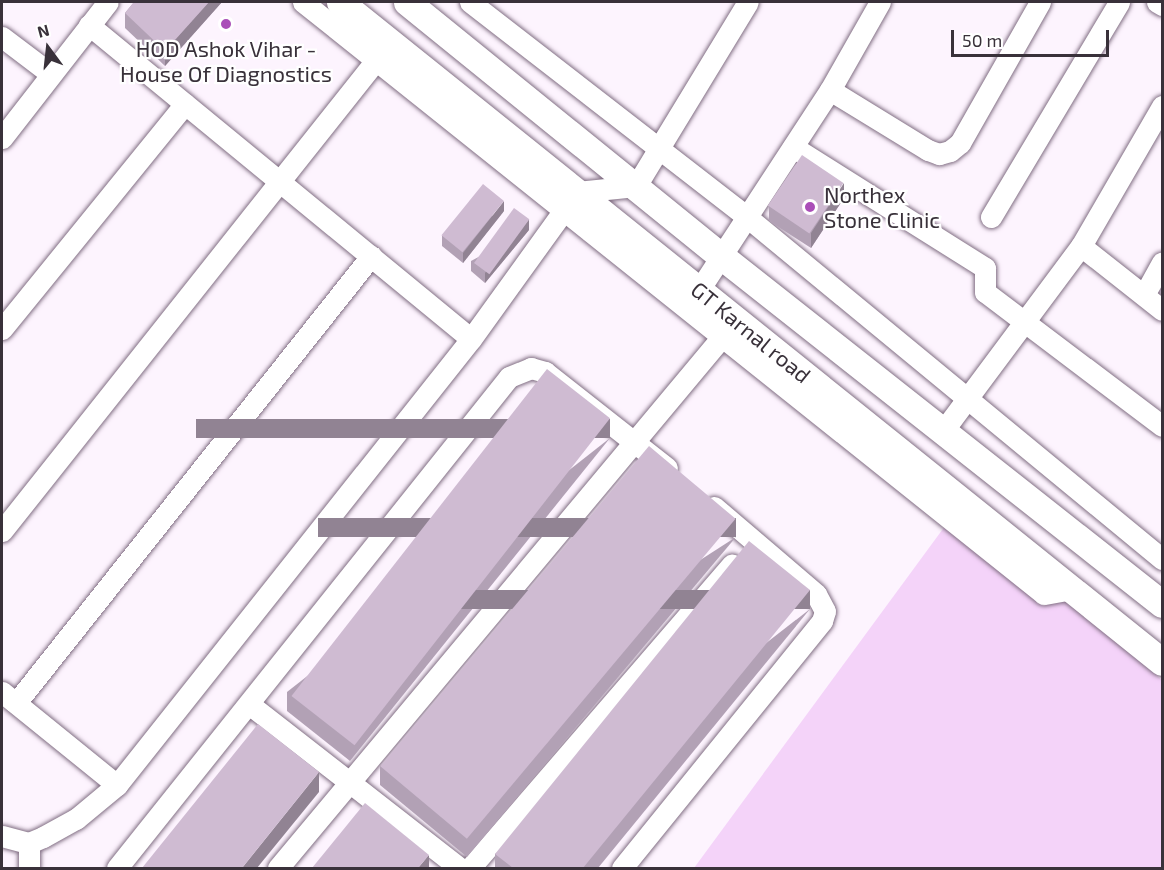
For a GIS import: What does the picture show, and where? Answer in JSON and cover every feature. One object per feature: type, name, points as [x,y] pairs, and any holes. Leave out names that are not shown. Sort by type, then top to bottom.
[{"type":"main road","name":"GT Karnal road","points":[[340,2],[383,51],[570,202],[699,290],[729,329],[1016,545],[1162,662]]},
{"type":"main road","points":[[407,2],[721,256],[1162,604]]},
{"type":"main road","points":[[1016,545],[1046,512]]},
{"type":"street","points":[[2,138],[108,2]]},
{"type":"street","points":[[2,531],[383,51],[303,2]]},
{"type":"street","points":[[470,2],[747,217],[1162,559]]},
{"type":"street","points":[[2,836],[29,843],[76,819],[117,785],[471,339],[570,202],[636,186],[748,2]]},
{"type":"street","points":[[699,290],[830,90],[880,2]]},
{"type":"street","points":[[830,90],[928,150],[939,154],[950,151],[960,143],[1040,2]]},
{"type":"street","points":[[991,217],[1119,2]]},
{"type":"street","points":[[1157,2],[1162,4]]},
{"type":"street","points":[[89,25],[471,339]]},
{"type":"street","points":[[2,37],[51,74]]},
{"type":"street","points":[[2,329],[185,104]]},
{"type":"street","points":[[943,431],[1027,322],[1081,246],[1162,106]]},
{"type":"street","points":[[793,147],[985,268],[985,292],[1162,426]]},
{"type":"street","points":[[570,202],[729,329],[1044,594],[1071,589]]},
{"type":"street","points":[[1081,246],[1162,310]]},
{"type":"street","points":[[117,785],[9,697],[370,256]]},
{"type":"street","points":[[1143,295],[1162,263]]},
{"type":"street","points":[[278,868],[729,329]]},
{"type":"street","points":[[117,868],[509,377],[531,368],[545,372],[634,440],[679,478]]},
{"type":"street","points":[[622,868],[822,621],[825,611],[816,594],[698,493]]},
{"type":"street","points":[[470,868],[753,539]]},
{"type":"street","points":[[249,704],[460,868]]},
{"type":"street","points":[[29,843],[29,868]]},
{"type":"shaded area","points":[[959,507],[1162,680],[1162,868],[694,868]]},
{"type":"building","points":[[134,2],[209,2],[165,51],[125,13]]},
{"type":"building","points":[[802,155],[843,183],[809,234],[768,206]]},
{"type":"building","points":[[483,184],[504,201],[462,252],[441,235]]},
{"type":"building","points":[[514,208],[529,219],[489,274],[474,263]]},
{"type":"building","points":[[547,369],[610,418],[355,745],[292,696]]},
{"type":"building","points":[[649,446],[736,519],[467,839],[380,766]]},
{"type":"building","points":[[749,541],[810,590],[583,868],[513,868],[495,854]]},
{"type":"building","points":[[258,724],[319,772],[242,868],[142,868]]},
{"type":"building","points":[[365,803],[429,855],[418,868],[312,868]]},
{"type":"place","name":"HOD Ashok Vihar - House Of Diagnostics","points":[[226,24]]},
{"type":"place","name":"Northex Stone Clinic","points":[[810,207]]}]
